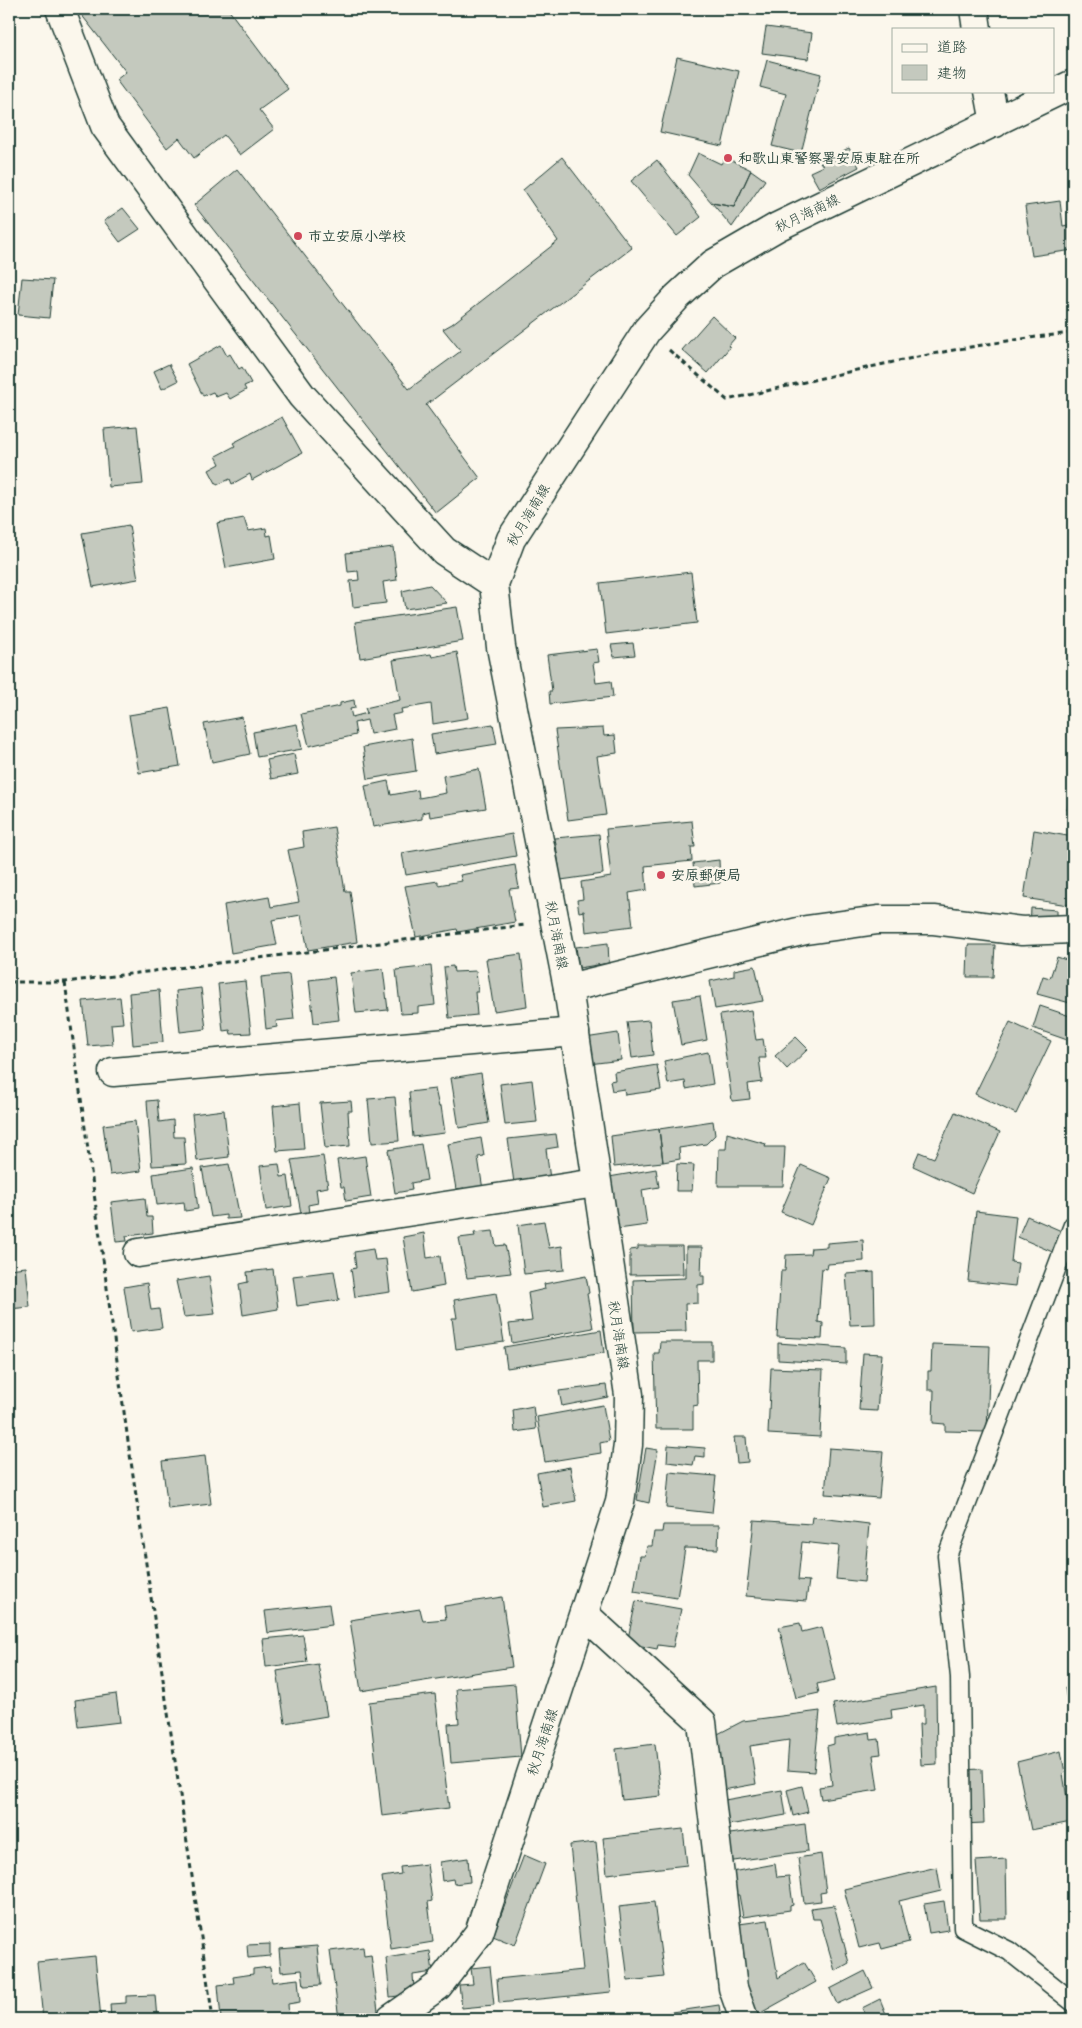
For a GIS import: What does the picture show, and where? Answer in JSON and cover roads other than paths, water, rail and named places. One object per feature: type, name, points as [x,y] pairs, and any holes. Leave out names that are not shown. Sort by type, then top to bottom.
[{"type":"street","points":[[60,9],[105,126],[302,396],[444,551],[494,584]]},
{"type":"street","points":[[974,9],[977,28]]},
{"type":"street","name":"秋月海南線","points":[[391,2019],[438,1986],[479,1933],[620,1502],[628,1437],[628,1395],[575,1032],[501,648],[494,584],[511,539],[647,330],[677,297],[713,264],[778,227],[1073,84]]},
{"type":"street","points":[[989,92],[995,123]]},
{"type":"street","points":[[568,988],[806,930],[878,920],[934,920],[1022,931],[1073,929]]},
{"type":"street","points":[[113,1072],[575,1032]]},
{"type":"street","points":[[138,1254],[596,1183]]},
{"type":"street","points":[[584,1614],[702,1722],[733,1988],[744,2019]]},
{"type":"lane","points":[[1073,1225],[947,1556],[960,1677],[963,1928],[1009,1952],[1073,2002]]},
{"type":"place","name":"和歌山東警察署安原東駐在所","points":[[728,158]]},
{"type":"place","name":"市立安原小学校","points":[[298,236]]},
{"type":"place","name":"安原郵便局","points":[[661,875]]}]
